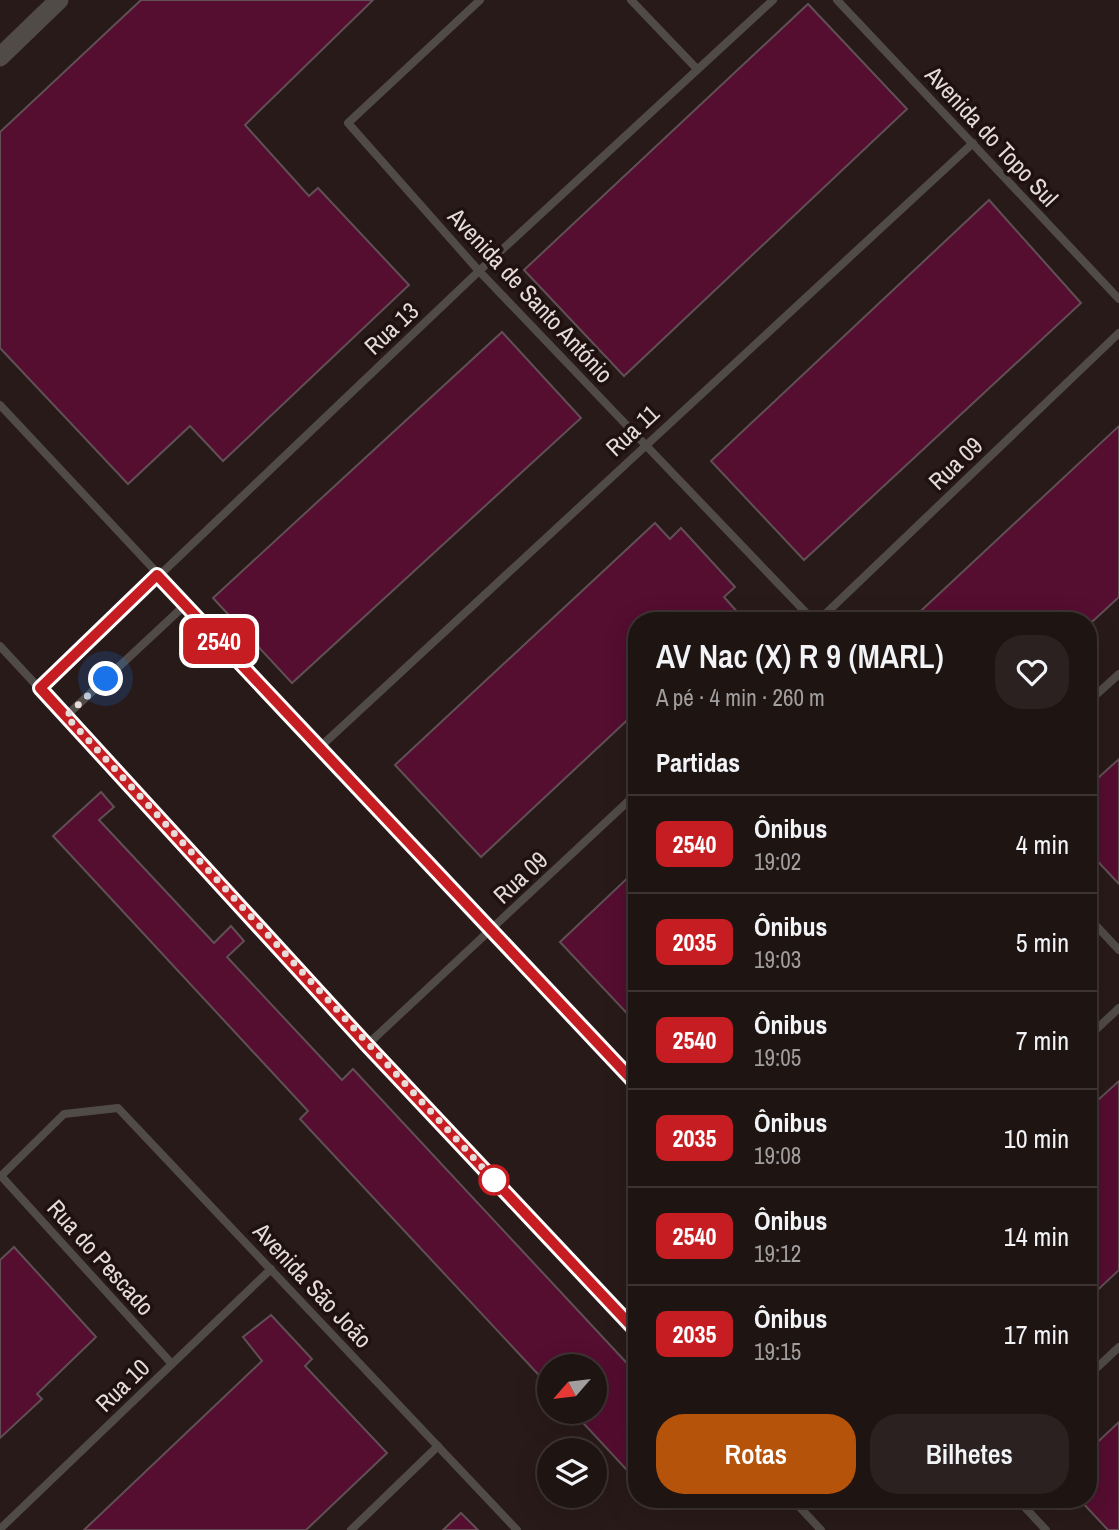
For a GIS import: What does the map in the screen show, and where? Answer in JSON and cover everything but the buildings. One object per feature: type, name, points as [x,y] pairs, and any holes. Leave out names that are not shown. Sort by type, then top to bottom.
[{"type":"street","points":[[0,57],[60,0]]},
{"type":"lane","name":"Avenida de Santo António","points":[[480,0],[348,123],[479,271],[807,612]]},
{"type":"lane","points":[[631,0],[697,69]]},
{"type":"lane","name":"Rua 13","points":[[40,688],[479,271],[773,0]]},
{"type":"lane","name":"Avenida do Topo Sul","points":[[837,0],[1119,299]]},
{"type":"lane","name":"Rua 11","points":[[319,748],[973,143]]},
{"type":"lane","name":"Rua 09","points":[[825,612],[1119,333]]},
{"type":"lane","points":[[0,405],[628,1076]]},
{"type":"lane","points":[[66,716],[185,605]]},
{"type":"lane","points":[[0,646],[367,1045],[628,1322]]},
{"type":"lane","points":[[1097,694],[1119,674]]},
{"type":"lane","name":"Rua 09","points":[[367,1045],[628,801]]},
{"type":"lane","points":[[1097,927],[1119,950]]},
{"type":"lane","points":[[1097,1029],[1119,1008]]},
{"type":"lane","name":"Avenida São João","points":[[1,1177],[64,1114],[118,1108],[517,1530]]},
{"type":"lane","name":"Rua do Pescado","points":[[1,1177],[172,1364]]},
{"type":"lane","name":"Rua 10","points":[[0,1529],[271,1269]]},
{"type":"lane","points":[[1097,1368],[1119,1347]]},
{"type":"lane","points":[[351,1530],[438,1447]]},
{"type":"lane","points":[[800,1508],[821,1530]]},
{"type":"lane","points":[[1025,1508],[1046,1530]]},
{"type":"bus line","name":"2540","points":[[628,1076],[157,575],[40,688],[367,1045],[628,1322]]},
{"type":"route","points":[[106,679],[66,716],[494,1180]]}]
